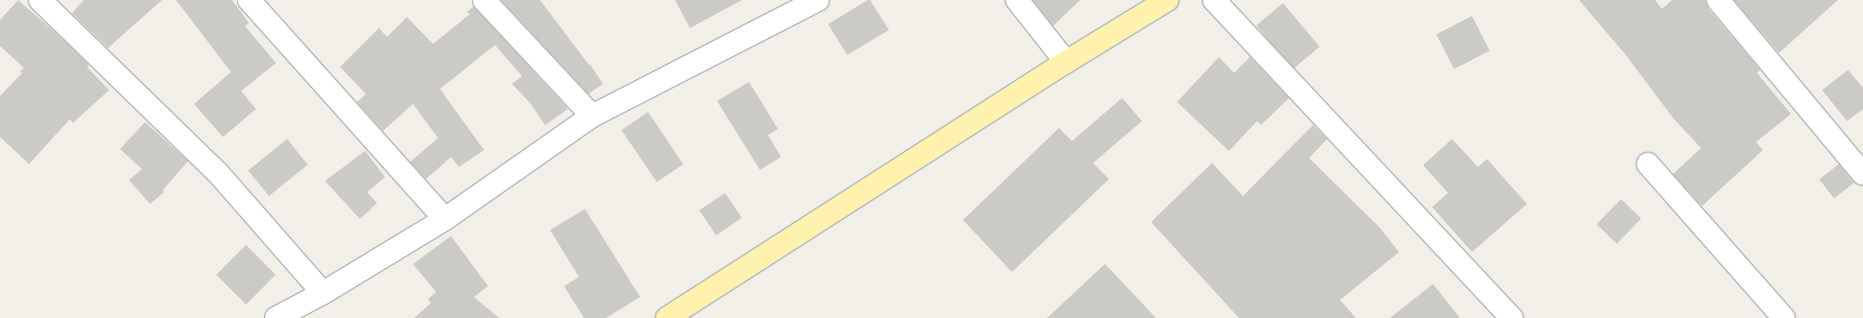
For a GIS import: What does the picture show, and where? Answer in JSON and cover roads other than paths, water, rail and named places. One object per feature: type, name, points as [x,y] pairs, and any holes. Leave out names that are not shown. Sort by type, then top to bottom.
[{"type":"main road","points":[[667,318],[1066,62],[1167,0]]},
{"type":"street","points":[[40,0],[218,173],[323,293]]},
{"type":"street","points":[[250,0],[445,219]]},
{"type":"street","points":[[484,0],[592,116]]},
{"type":"street","points":[[276,318],[323,293],[445,219],[592,116],[818,0]]},
{"type":"street","points":[[1018,0],[1066,62]]},
{"type":"street","points":[[1214,0],[1512,318]]},
{"type":"street","points":[[1718,0],[1863,174]]},
{"type":"street","points":[[1648,164],[1784,318]]}]
